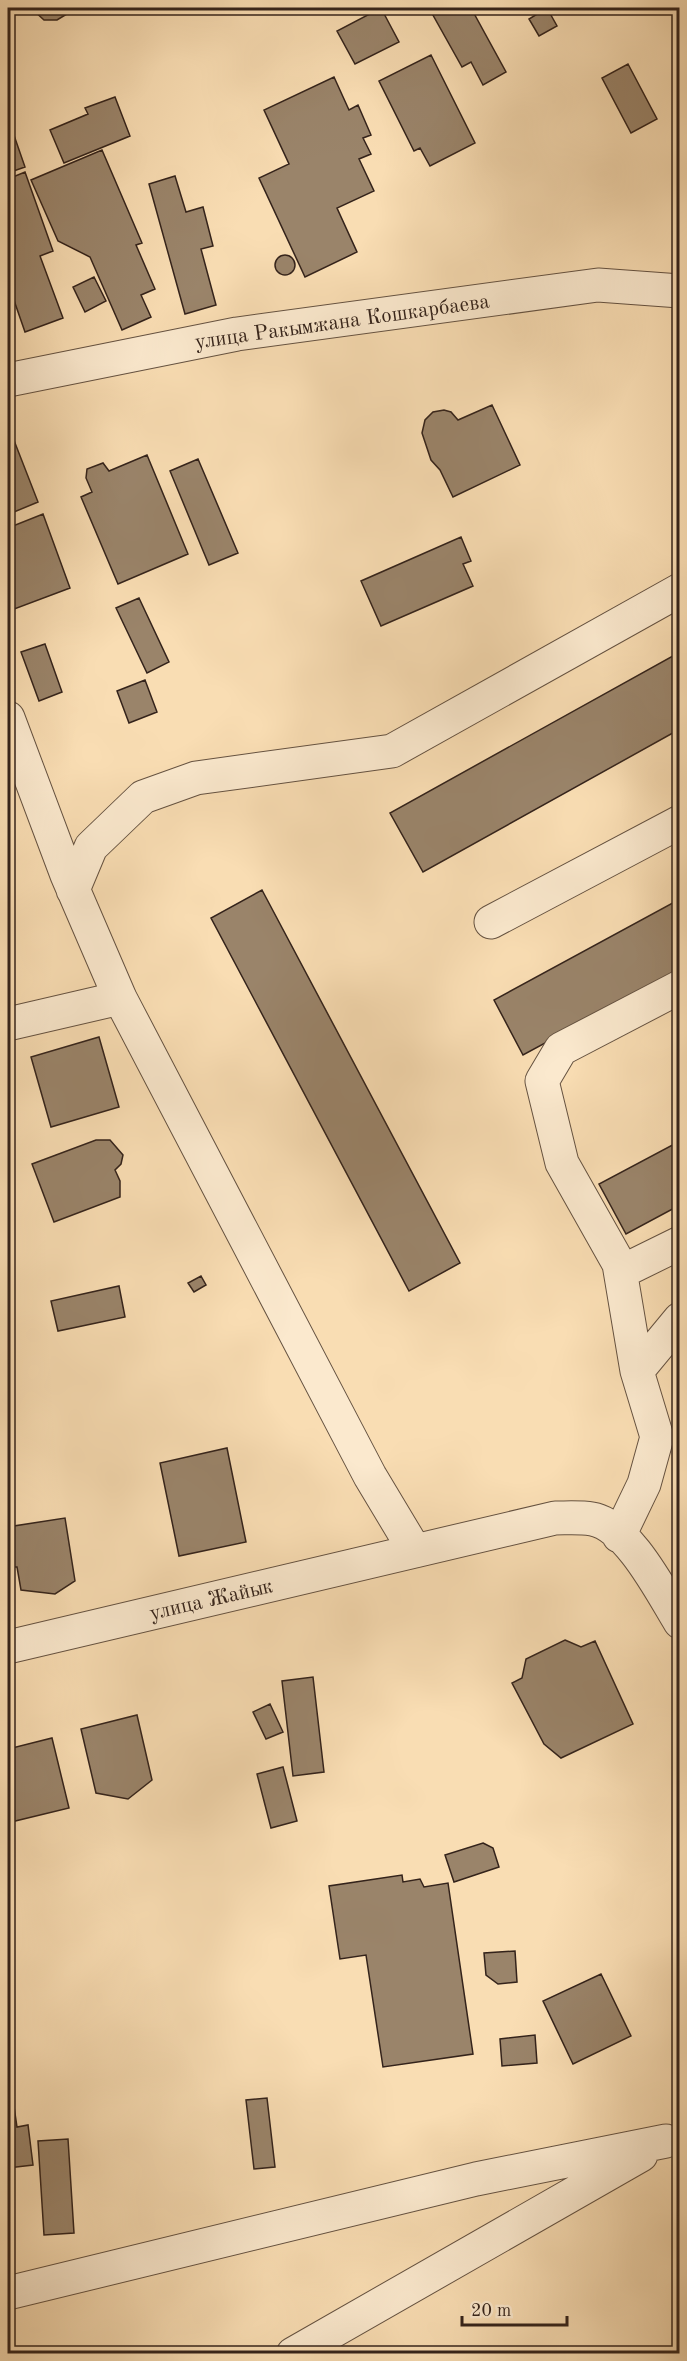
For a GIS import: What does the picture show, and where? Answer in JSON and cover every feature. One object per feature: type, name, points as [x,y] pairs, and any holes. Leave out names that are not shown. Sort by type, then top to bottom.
[{"type":"street","name":"улица Ракымжана Кошкарбаева","points":[[8,380],[237,334],[598,285],[680,291]]},
{"type":"street","points":[[74,890],[91,847],[143,797],[196,778],[392,751],[680,590]]},
{"type":"street","points":[[8,718],[74,890],[120,998],[370,1476],[415,1551]]},
{"type":"street","points":[[490,922],[680,822]]},
{"type":"street","points":[[619,1536],[644,1484],[657,1437],[637,1371],[621,1272],[614,1255],[562,1163],[542,1081],[561,1049],[680,987]]},
{"type":"street","points":[[8,1024],[120,998]]},
{"type":"street","points":[[621,1272],[680,1243]]},
{"type":"street","points":[[637,1371],[680,1318]]},
{"type":"street","name":"улица Жайык","points":[[8,1647],[555,1518],[594,1519],[619,1536],[637,1552],[680,1622]]},
{"type":"street","points":[[8,2293],[476,2179],[673,2137]]},
{"type":"street","points":[[293,2354],[673,2137]]},
{"type":"building","points":[[31,8],[77,8],[57,20],[44,20]]},
{"type":"building","points":[[381,8],[399,42],[355,64],[337,31]]},
{"type":"building","points":[[429,8],[471,8],[506,72],[483,85],[471,62],[462,67]]},
{"type":"building","points":[[547,8],[557,26],[539,36],[529,19]]},
{"type":"building","points":[[431,55],[475,143],[430,166],[420,148],[414,151],[379,81]]},
{"type":"building","points":[[628,64],[657,119],[631,133],[602,78]]},
{"type":"building","points":[[334,77],[349,110],[358,105],[371,135],[363,138],[371,154],[359,159],[374,191],[337,208],[357,252],[305,277],[259,178],[289,164],[264,110]]},
{"type":"building","points":[[115,97],[130,136],[64,163],[50,130],[88,114],[85,108]]},
{"type":"building","points":[[8,118],[25,167],[8,173]]},
{"type":"building","points":[[102,150],[142,243],[136,245],[155,289],[141,295],[151,317],[122,330],[90,257],[58,241],[31,180]]},
{"type":"building","points":[[25,172],[53,251],[40,256],[63,318],[25,332],[8,283],[8,179]]},
{"type":"building","points":[[175,176],[186,212],[203,207],[213,246],[201,249],[216,305],[185,314],[149,184]]},
{"type":"building","points":[[285,255],[292,258],[295,265],[292,272],[285,275],[278,272],[275,265],[278,258]]},
{"type":"building","points":[[94,277],[106,301],[85,312],[73,287]]},
{"type":"building","points":[[492,405],[520,465],[453,497],[440,470],[431,460],[422,433],[425,420],[433,412],[444,410],[451,412],[458,420]]},
{"type":"building","points":[[8,425],[38,502],[14,512],[8,496]]},
{"type":"building","points":[[147,455],[188,554],[118,584],[81,497],[92,492],[86,478],[87,469],[103,463],[109,471]]},
{"type":"building","points":[[198,459],[238,553],[209,565],[170,471]]},
{"type":"building","points":[[8,511],[13,526],[43,514],[70,588],[9,611]]},
{"type":"building","points":[[461,537],[471,561],[463,564],[473,586],[381,626],[361,581]]},
{"type":"building","points":[[139,598],[169,662],[147,673],[116,608]]},
{"type":"building","points":[[45,644],[62,692],[39,701],[21,652]]},
{"type":"building","points":[[680,652],[680,729],[423,872],[390,813]]},
{"type":"building","points":[[145,680],[157,712],[129,723],[117,691]]},
{"type":"building","points":[[262,890],[460,1263],[409,1291],[211,918]]},
{"type":"building","points":[[680,899],[680,970],[523,1055],[494,1000]]},
{"type":"building","points":[[99,1037],[119,1107],[51,1127],[31,1057]]},
{"type":"building","points":[[96,1140],[110,1140],[123,1155],[121,1164],[115,1170],[120,1181],[120,1197],[54,1222],[32,1164]]},
{"type":"building","points":[[680,1141],[680,1205],[626,1234],[599,1184]]},
{"type":"building","points":[[201,1276],[206,1285],[194,1292],[188,1283]]},
{"type":"building","points":[[119,1286],[125,1317],[58,1331],[51,1301]]},
{"type":"building","points":[[227,1448],[246,1542],[179,1556],[160,1463]]},
{"type":"building","points":[[65,1518],[75,1581],[55,1594],[21,1590],[17,1567],[12,1567],[8,1532],[14,1531],[14,1526]]},
{"type":"building","points":[[565,1640],[581,1647],[595,1641],[633,1724],[561,1758],[544,1744],[512,1683],[522,1678],[526,1659]]},
{"type":"building","points":[[313,1677],[324,1772],[293,1776],[282,1681]]},
{"type":"building","points":[[270,1704],[283,1732],[266,1739],[253,1712]]},
{"type":"building","points":[[137,1715],[152,1780],[128,1799],[96,1793],[81,1729]]},
{"type":"building","points":[[52,1738],[69,1808],[11,1822],[8,1807],[8,1749]]},
{"type":"building","points":[[283,1767],[297,1821],[271,1828],[257,1774]]},
{"type":"building","points":[[483,1843],[493,1848],[499,1867],[454,1882],[445,1855]]},
{"type":"building","points":[[402,1875],[403,1882],[420,1879],[424,1887],[448,1883],[473,2054],[383,2067],[366,1955],[340,1959],[329,1886]]},
{"type":"building","points":[[515,1951],[517,1982],[498,1984],[486,1975],[484,1953]]},
{"type":"building","points":[[601,1974],[631,2036],[573,2064],[543,2001]]},
{"type":"building","points":[[535,2035],[537,2063],[502,2066],[500,2039]]},
{"type":"building","points":[[8,2093],[12,2093],[17,2127],[28,2125],[33,2165],[8,2168]]},
{"type":"building","points":[[267,2098],[275,2167],[254,2169],[246,2100]]},
{"type":"building","points":[[68,2139],[74,2233],[44,2235],[38,2141]]}]
